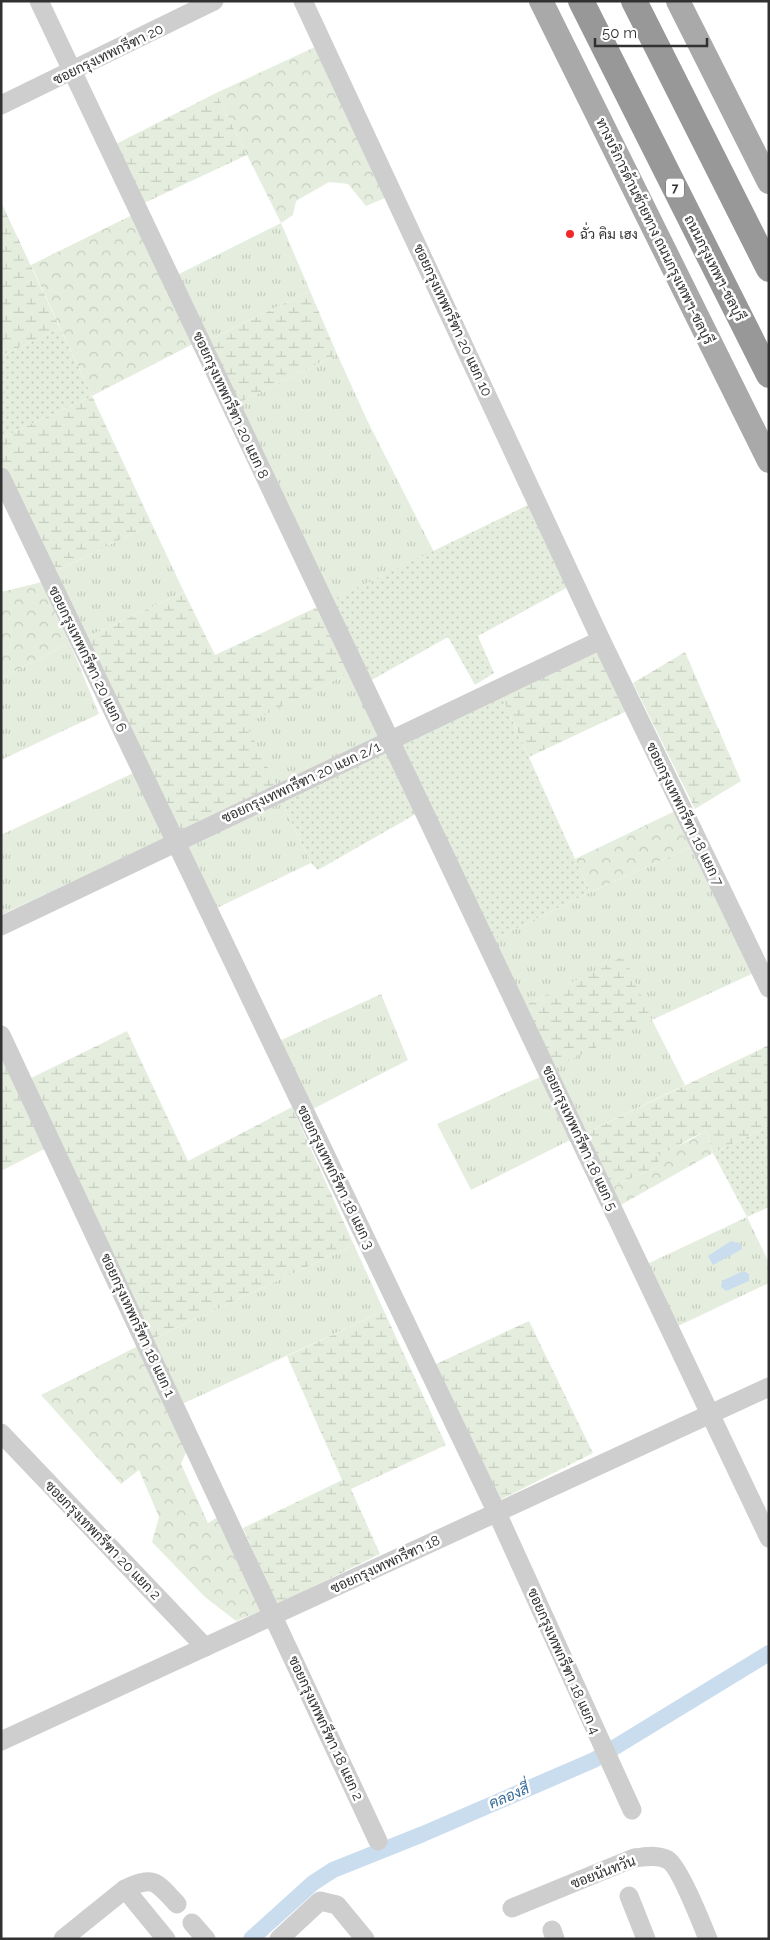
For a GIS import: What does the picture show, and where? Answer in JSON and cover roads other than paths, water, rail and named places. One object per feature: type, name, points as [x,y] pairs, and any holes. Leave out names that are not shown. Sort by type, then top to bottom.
[{"type":"highway","name":"ถนนกรุงเทพฯ-ชลบุรี","points":[[581,1],[769,375]]},
{"type":"highway","points":[[634,1],[769,269]]},
{"type":"main road","name":"ทางบริการด้านซ้ายทาง ถนนกรุงเทพฯ-ชลบุรี","points":[[541,1],[769,461]]},
{"type":"main road","points":[[678,1],[769,182]]},
{"type":"street","name":"ซอยกรุงเทพกรีฑา 20 แยก 8","points":[[39,1],[390,739]]},
{"type":"street","name":"ซอยกรุงเทพกรีฑา 20","points":[[1,105],[214,1]]},
{"type":"street","name":"ซอยกรุงเทพกรีฑา 20 แยก 10","points":[[303,1],[601,640]]},
{"type":"street","name":"ซอยกรุงเทพกรีฑา 20 แยก 6","points":[[1,477],[176,841]]},
{"type":"street","name":"ซอยกรุงเทพกรีฑา 20 แยก 2/1","points":[[1,926],[601,640]]},
{"type":"street","name":"ซอยกรุงเทพกรีฑา 18 แยก 7","points":[[601,640],[769,988]]},
{"type":"street","name":"ซอยกรุงเทพกรีฑา 18 แยก 5","points":[[390,739],[712,1414],[769,1538]]},
{"type":"street","name":"ซอยกรุงเทพกรีฑา 18 แยก 3","points":[[176,841],[497,1513]]},
{"type":"street","name":"ซอยกรุงเทพกรีฑา 18 แยก 1","points":[[1,1035],[274,1615]]},
{"type":"street","name":"ซอยกรุงเทพกรีฑา 18","points":[[1,1741],[769,1387]]},
{"type":"street","name":"ซอยกรุงเทพกรีฑา 20 แยก 2","points":[[1,1433],[205,1647]]},
{"type":"street","name":"ซอยกรุงเทพกรีฑา 18 แยก 4","points":[[497,1513],[632,1810]]},
{"type":"street","name":"ซอยกรุงเทพกรีฑา 18 แยก 2","points":[[274,1615],[378,1841]]},
{"type":"street","name":"ซอยนันทวัน","points":[[512,1908],[634,1858],[655,1856],[669,1860],[677,1870],[708,1939]]},
{"type":"street","points":[[63,1939],[125,1889],[143,1881],[150,1881],[159,1885],[178,1904]]},
{"type":"street","points":[[125,1889],[166,1939]]},
{"type":"street","points":[[629,1896],[646,1939]]},
{"type":"street","points":[[279,1939],[320,1901],[337,1905],[365,1939]]},
{"type":"street","points":[[192,1923],[206,1939]]},
{"type":"water","points":[[731,1241],[741,1244],[742,1249],[713,1265],[708,1256]]},
{"type":"water","points":[[743,1271],[749,1274],[749,1281],[726,1291],[721,1287],[722,1281]]},
{"type":"waterway","name":"คลองสี่","points":[[251,1939],[313,1883],[333,1870],[423,1834],[594,1760],[769,1653]]},
{"type":"place","name":"ฉั่ว คิม เฮง","points":[[570,234]]}]
